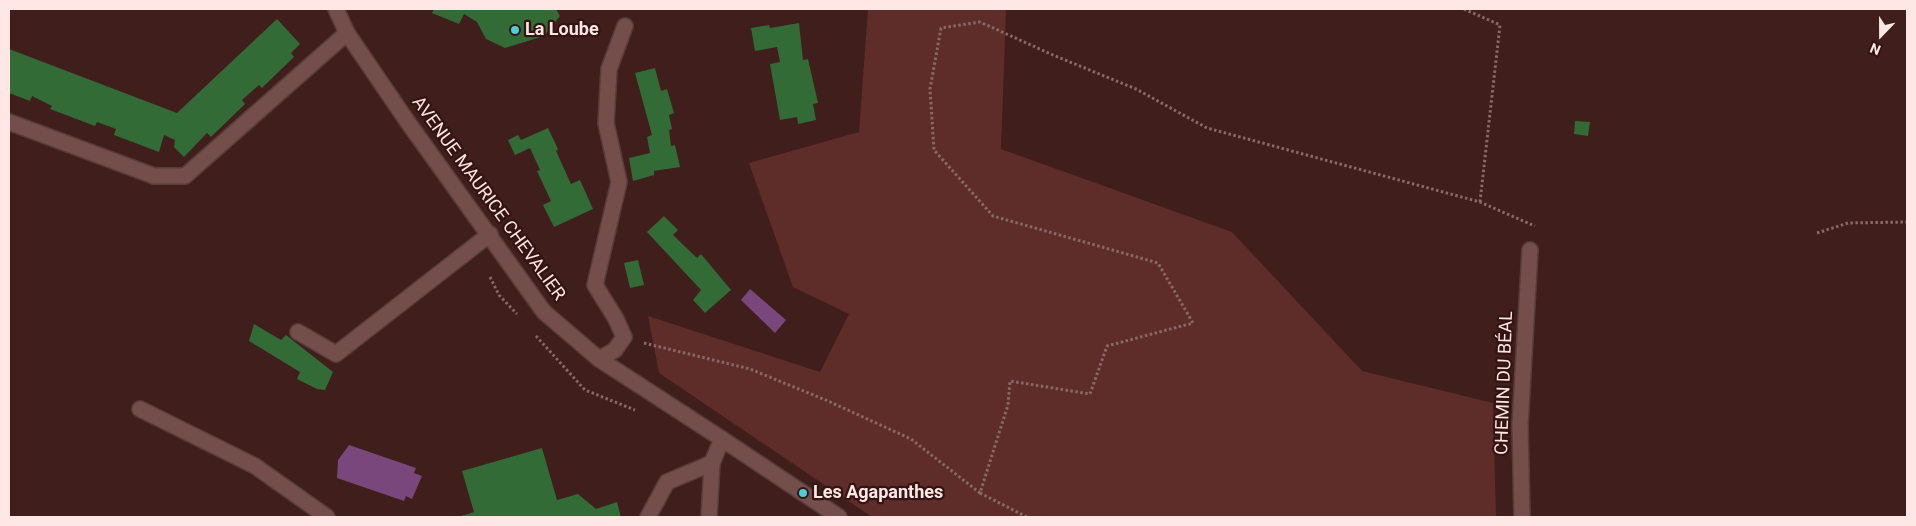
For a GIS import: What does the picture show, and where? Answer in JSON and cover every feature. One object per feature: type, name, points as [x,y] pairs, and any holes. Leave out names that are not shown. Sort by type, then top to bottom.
[{"type":"street","name":"AVENUE MAURICE CHEVALIER","points":[[336,9],[347,34],[406,120],[490,234],[544,312],[599,360],[722,438],[839,517]]},
{"type":"street","points":[[599,360],[615,350],[624,337],[616,319],[595,286],[619,182],[606,123],[609,69],[625,26]]},
{"type":"street","points":[[9,122],[154,176],[185,176],[347,34]]},
{"type":"street","points":[[298,332],[336,354],[490,234]]},
{"type":"street","name":"CHEMIN DU BÉAL","points":[[1522,517],[1520,425],[1530,250]]},
{"type":"street","points":[[140,409],[255,466],[327,517]]},
{"type":"street","points":[[709,517],[712,463],[722,438]]},
{"type":"street","points":[[648,517],[667,482],[712,463]]},
{"type":"path","points":[[1464,9],[1500,25],[1480,202]]},
{"type":"path","points":[[980,493],[1008,405],[1010,381],[1090,394],[1108,346],[1193,324],[1158,263],[993,216],[934,150],[930,89],[941,28],[980,22],[1053,55],[1136,89],[1207,128],[1480,202],[1536,226]]},
{"type":"path","points":[[1817,233],[1848,222],[1907,222]]},
{"type":"path","points":[[624,337],[750,369],[828,400],[911,439],[980,493],[1027,517]]},
{"type":"shaded area","points":[[868,9],[1006,9],[1001,149],[1232,232],[1362,371],[1493,403],[1496,517],[872,517],[659,373],[648,316],[820,372],[849,314],[793,287],[749,163],[859,132]]},
{"type":"shaded area","points":[[750,289],[786,320],[775,333],[741,300]]},
{"type":"shaded area","points":[[349,445],[416,468],[414,473],[422,476],[412,499],[406,496],[404,501],[337,478],[338,460]]},
{"type":"building","name":"La Loube","points":[[434,9],[556,9],[560,16],[544,36],[505,48],[486,39],[477,22],[464,14],[459,24],[432,13]]},
{"type":"building","points":[[277,19],[300,44],[291,53],[294,57],[262,88],[259,85],[242,100],[245,104],[211,137],[207,133],[184,157],[174,147],[175,140],[164,135],[159,152],[114,135],[116,129],[97,122],[95,126],[50,109],[52,106],[32,96],[30,101],[9,93],[9,49],[177,113]]},
{"type":"building","points":[[799,23],[803,60],[808,59],[818,103],[813,104],[816,120],[798,124],[797,117],[780,120],[770,64],[780,62],[777,47],[755,51],[751,28],[769,25],[770,28]]},
{"type":"building","points":[[655,68],[661,91],[667,89],[674,113],[669,115],[672,129],[669,130],[671,146],[675,145],[680,167],[654,171],[654,175],[633,181],[629,158],[650,153],[647,137],[652,135],[635,73]]},
{"type":"building","points":[[1575,121],[1590,122],[1588,136],[1574,134]]},
{"type":"building","points":[[548,128],[571,184],[580,180],[593,209],[554,227],[543,205],[551,201],[537,171],[540,170],[530,148],[515,155],[508,140],[518,135],[521,140]]},
{"type":"building","points":[[664,216],[678,230],[673,235],[697,258],[701,254],[731,290],[705,313],[693,300],[701,290],[647,232]]},
{"type":"building","points":[[638,260],[644,285],[630,288],[624,263]]},
{"type":"building","points":[[254,324],[281,340],[286,335],[333,372],[325,390],[317,389],[297,379],[300,372],[249,341]]},
{"type":"building","points":[[542,448],[557,500],[578,494],[596,509],[617,502],[621,517],[458,517],[474,512],[462,471]]},
{"type":"place","name":"La Loube","points":[[515,30]]},
{"type":"place","name":"Les Agapanthes","points":[[803,493]]}]
